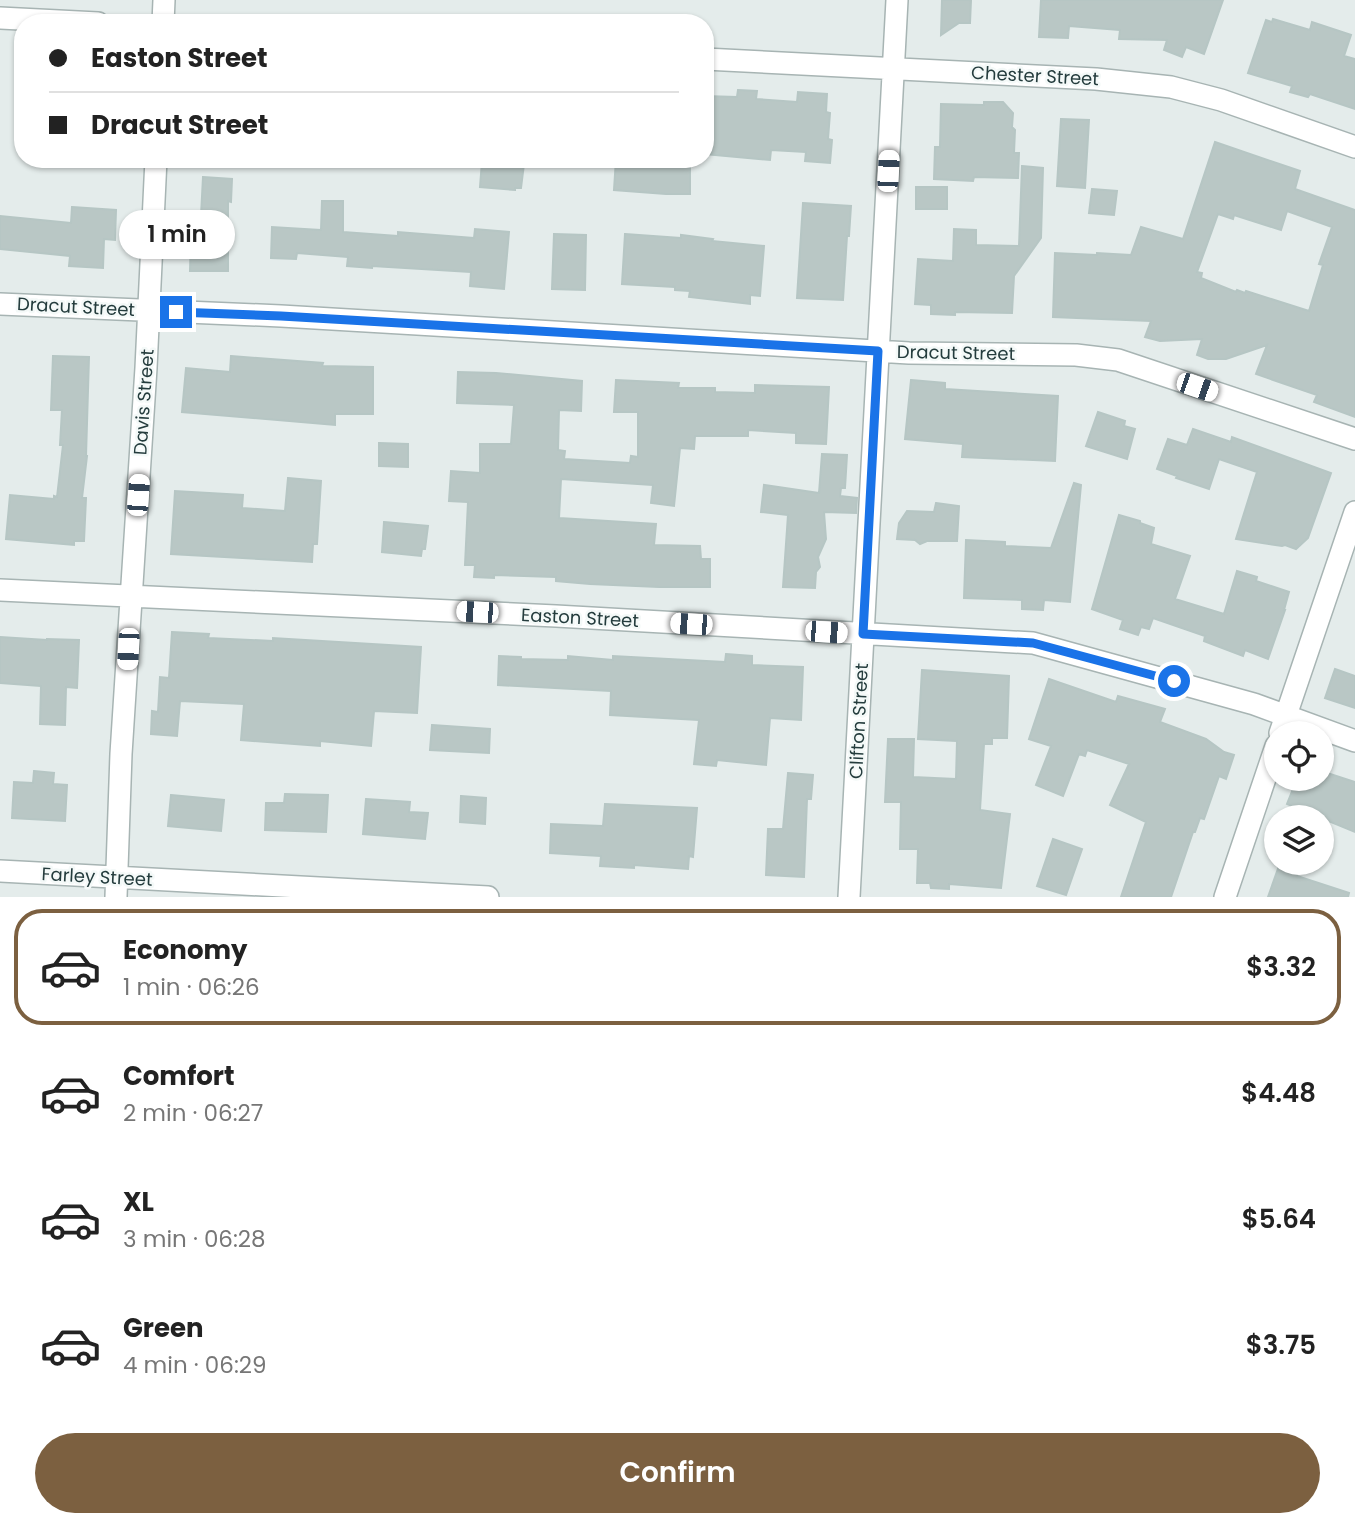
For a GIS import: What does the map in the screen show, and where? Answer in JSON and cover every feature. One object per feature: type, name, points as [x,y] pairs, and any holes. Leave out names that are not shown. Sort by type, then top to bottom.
[{"type":"street","name":"Clifton Street","points":[[849,897],[897,0]]},
{"type":"street","name":"Chester Street","points":[[714,59],[1096,79],[1171,87],[1222,100],[1355,146]]},
{"type":"street","name":"Davis Street","points":[[116,887],[121,754],[156,168]]},
{"type":"street","name":"Dracut Street","points":[[0,304],[281,316],[878,351],[1076,355],[1118,360],[1355,439]]},
{"type":"street","points":[[1284,721],[1355,512]]},
{"type":"street","name":"Easton Street","points":[[0,590],[556,616],[1033,643],[1254,704],[1279,721]]},
{"type":"street","name":"Easton Street","points":[[1334,736],[1355,741]]},
{"type":"street","points":[[1224,897],[1264,781]]},
{"type":"street","name":"Farley Street","points":[[0,872],[116,887],[488,897]]},
{"type":"building","points":[[942,0],[971,0],[970,23],[959,23],[941,35]]},
{"type":"building","points":[[1041,0],[1223,0],[1204,54],[1186,47],[1182,57],[1164,50],[1167,40],[1119,39],[1120,30],[1069,26],[1068,38],[1039,37]]},
{"type":"building","points":[[1273,19],[1310,30],[1312,22],[1351,35],[1344,56],[1355,59],[1355,109],[1310,94],[1308,97],[1290,92],[1292,86],[1248,73],[1266,20],[1272,22]]},
{"type":"building","points":[[738,90],[757,91],[756,99],[797,102],[798,92],[827,94],[826,112],[830,113],[828,139],[832,140],[830,163],[805,161],[806,152],[771,150],[770,160],[714,155],[714,96],[737,97]]},
{"type":"building","points":[[984,102],[1003,102],[1013,113],[1014,153],[1019,153],[1018,178],[974,177],[973,181],[934,179],[935,147],[940,147],[941,104],[984,105]]},
{"type":"building","points":[[1061,119],[1089,120],[1085,188],[1057,186]]},
{"type":"building","points":[[1215,142],[1300,171],[1295,189],[1355,210],[1355,417],[1314,402],[1317,395],[1256,374],[1267,345],[1226,359],[1208,359],[1197,355],[1202,339],[1160,341],[1145,337],[1151,321],[1053,317],[1055,253],[1131,255],[1141,227],[1183,239]],"holes":[[[1287,211],[1332,227],[1319,264],[1323,265],[1309,311],[1246,291],[1236,292],[1201,278],[1202,273],[1197,272],[1218,214],[1233,219],[1234,215],[1281,230]]]},
{"type":"building","points":[[1022,166],[1043,168],[1041,238],[1014,276],[1012,313],[931,314],[931,305],[915,304],[918,259],[953,261],[954,229],[976,230],[976,245],[1019,246]]},
{"type":"building","points":[[481,168],[524,168],[521,188],[515,190],[480,187]]},
{"type":"building","points":[[615,168],[690,168],[690,194],[614,190]]},
{"type":"building","points":[[203,177],[232,179],[231,202],[228,201],[228,271],[190,271],[191,235],[200,235]]},
{"type":"building","points":[[916,187],[947,187],[947,209],[916,209]]},
{"type":"building","points":[[1092,189],[1117,191],[1114,215],[1089,213]]},
{"type":"building","points":[[322,201],[343,201],[343,232],[398,236],[398,232],[474,238],[475,229],[509,232],[504,289],[470,286],[471,272],[347,266],[348,257],[297,253],[296,259],[271,258],[272,227],[321,230]]},
{"type":"building","points":[[803,203],[851,206],[843,300],[797,298]]},
{"type":"building","points":[[72,207],[116,210],[115,240],[104,239],[103,268],[69,266],[70,256],[0,249],[0,216],[71,223]]},
{"type":"building","points":[[554,234],[586,235],[585,290],[552,289]]},
{"type":"building","points":[[625,234],[681,238],[681,235],[764,246],[760,296],[750,295],[750,304],[689,297],[690,291],[675,290],[675,287],[622,284]]},
{"type":"building","points":[[53,356],[89,357],[87,456],[82,498],[86,498],[84,541],[74,541],[74,545],[6,539],[10,495],[54,499],[54,496],[57,497],[63,445],[60,445],[62,410],[51,410]]},
{"type":"building","points":[[231,356],[323,363],[322,366],[373,367],[373,414],[335,414],[335,425],[182,412],[186,368],[230,372]]},
{"type":"building","points":[[458,372],[582,381],[581,411],[559,410],[558,450],[565,451],[564,459],[630,463],[631,456],[638,457],[638,412],[614,412],[616,380],[679,383],[678,388],[715,388],[715,392],[755,393],[755,385],[829,387],[826,444],[796,443],[796,433],[748,430],[748,436],[695,436],[694,449],[680,448],[674,506],[651,503],[653,485],[561,479],[559,518],[656,524],[654,545],[700,546],[701,559],[710,559],[710,587],[590,584],[556,581],[556,577],[474,577],[475,565],[465,565],[468,502],[449,501],[451,471],[480,473],[480,444],[511,444],[514,405],[457,403]]},
{"type":"building","points":[[911,380],[945,383],[945,389],[1058,396],[1055,461],[962,457],[963,444],[905,439]]},
{"type":"building","points":[[1098,412],[1125,421],[1124,426],[1135,429],[1127,459],[1086,446]]},
{"type":"building","points":[[1193,429],[1231,442],[1232,437],[1331,473],[1308,538],[1296,549],[1285,545],[1236,539],[1257,472],[1219,459],[1209,489],[1157,469],[1168,439],[1187,445]]},
{"type":"building","points":[[379,443],[408,444],[408,467],[379,466]]},
{"type":"building","points":[[822,454],[847,455],[845,488],[841,488],[840,496],[857,498],[856,513],[824,512],[826,539],[818,557],[820,567],[816,572],[815,588],[783,587],[788,515],[761,512],[764,485],[819,493]]},
{"type":"building","points":[[288,478],[321,481],[317,544],[313,544],[312,562],[171,554],[175,491],[243,495],[242,508],[285,511]]},
{"type":"building","points":[[1074,483],[1081,485],[1070,602],[1044,600],[1043,610],[1022,609],[1022,600],[964,598],[966,540],[1005,542],[1005,546],[1051,548]]},
{"type":"building","points":[[936,503],[959,506],[957,541],[927,541],[920,544],[915,540],[897,539],[899,523],[907,511],[934,512]]},
{"type":"building","points":[[1119,515],[1154,528],[1151,544],[1190,556],[1175,599],[1224,614],[1237,571],[1257,577],[1256,581],[1289,592],[1268,659],[1245,650],[1243,656],[1204,641],[1205,636],[1153,618],[1149,629],[1141,627],[1138,635],[1120,629],[1123,620],[1092,609]]},
{"type":"building","points":[[384,522],[428,526],[425,549],[422,549],[421,556],[382,552]]},
{"type":"building","points":[[172,632],[209,634],[208,638],[273,641],[273,638],[421,647],[417,713],[374,711],[371,746],[320,741],[320,746],[241,740],[244,704],[180,701],[177,736],[151,734],[152,711],[158,712],[160,677],[169,678]]},
{"type":"building","points":[[0,637],[79,640],[77,688],[66,687],[65,725],[40,724],[41,686],[0,683]]},
{"type":"building","points":[[726,654],[752,656],[752,665],[803,667],[801,720],[770,718],[766,765],[717,760],[716,766],[694,764],[699,720],[610,715],[611,691],[498,685],[499,656],[568,660],[568,656],[613,660],[613,656],[725,662]]},
{"type":"building","points":[[1335,669],[1355,676],[1355,708],[1325,698]]},
{"type":"building","points":[[922,670],[1009,676],[1007,738],[992,738],[992,744],[984,744],[980,810],[1010,814],[1001,888],[949,884],[949,889],[931,888],[930,883],[917,883],[918,849],[900,849],[901,802],[885,802],[888,739],[914,739],[913,777],[956,779],[957,741],[918,739]]},
{"type":"building","points":[[1049,679],[1116,702],[1118,696],[1165,709],[1160,722],[1206,739],[1224,752],[1234,755],[1226,779],[1219,776],[1204,819],[1200,818],[1193,832],[1171,897],[1121,897],[1146,822],[1110,805],[1129,764],[1087,750],[1085,756],[1079,754],[1063,796],[1036,785],[1051,746],[1029,739]]},
{"type":"building","points":[[432,725],[490,729],[489,753],[430,750]]},
{"type":"building","points":[[34,771],[54,773],[53,784],[67,785],[65,821],[12,818],[14,782],[33,783]]},
{"type":"building","points":[[788,773],[813,775],[811,799],[807,799],[804,877],[766,875],[768,829],[783,829]]},
{"type":"building","points":[[1334,775],[1355,782],[1355,832],[1334,823],[1334,805],[1287,804],[1292,791],[1334,791]]},
{"type":"building","points":[[285,794],[328,795],[326,832],[265,830],[266,803],[284,803]]},
{"type":"building","points":[[171,795],[224,800],[221,831],[168,826]]},
{"type":"building","points":[[461,796],[486,798],[485,824],[460,822]]},
{"type":"building","points":[[366,799],[410,802],[409,812],[428,813],[425,839],[363,834]]},
{"type":"building","points":[[605,804],[697,808],[693,857],[689,856],[688,869],[634,865],[634,868],[600,866],[601,856],[550,853],[551,824],[603,826]]},
{"type":"building","points":[[1053,839],[1082,849],[1066,895],[1037,886]]},
{"type":"building","points":[[1276,875],[1297,875],[1349,893],[1348,897],[1268,897]]},
{"type":"route","points":[[176,312],[878,351],[863,634],[1033,643],[1174,681]]}]
